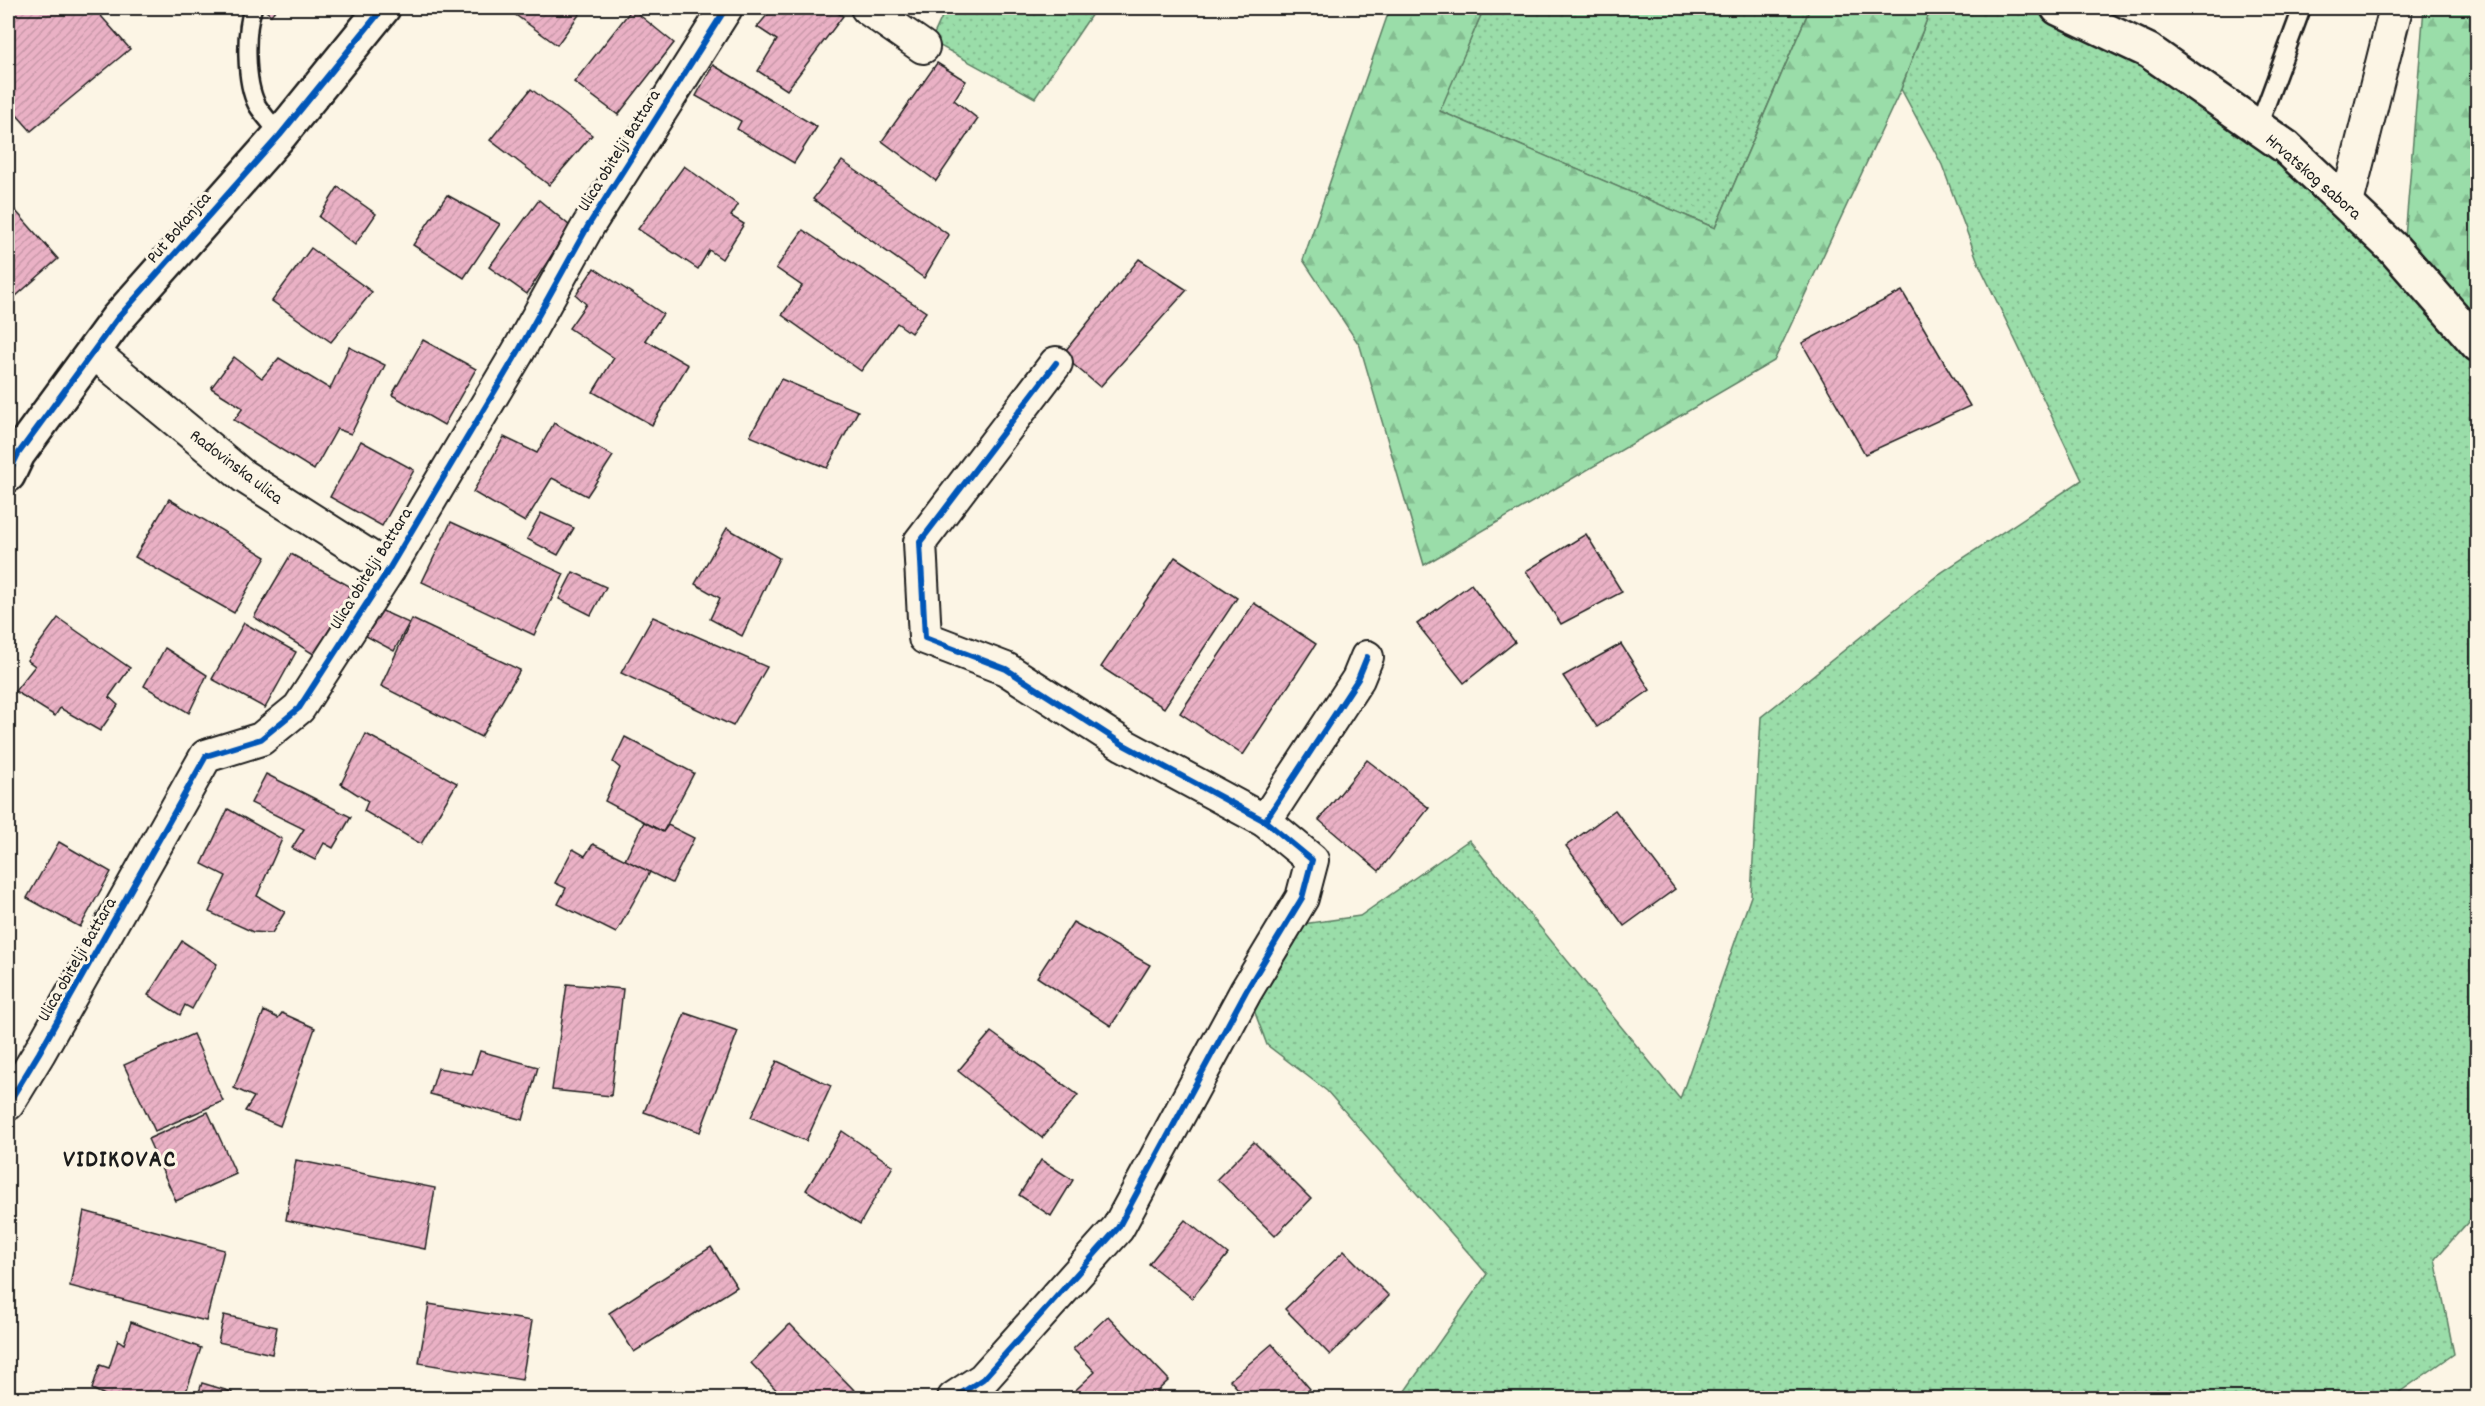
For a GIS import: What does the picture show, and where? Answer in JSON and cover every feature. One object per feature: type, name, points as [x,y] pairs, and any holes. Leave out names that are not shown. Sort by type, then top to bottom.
[{"type":"main road","name":"Put Bokanjca","points":[[8,475],[18,454],[117,319],[280,135],[383,8]]},
{"type":"main road","name":"Hrvatskog sabora","points":[[2058,8],[2150,51],[2286,147],[2394,249],[2478,345]]},
{"type":"street","name":"Ulica obitelji Battara","points":[[8,1104],[206,756],[261,739],[299,708],[389,569],[518,352],[588,226],[726,8]]},
{"type":"street","points":[[867,8],[923,48]]},
{"type":"street","points":[[2347,203],[2396,8]]},
{"type":"street","name":"Radovinska ulica","points":[[93,352],[243,476],[389,569]]},
{"type":"street","points":[[954,1398],[983,1379],[1118,1228],[1246,991],[1302,898],[1312,860],[1265,821],[1124,745],[1005,669],[925,638],[920,542],[1056,363]]},
{"type":"street","points":[[1265,821],[1358,680],[1367,657]]},
{"type":"lane","points":[[253,8],[246,27],[249,67],[256,104],[280,135]]},
{"type":"lane","points":[[2258,127],[2302,8]]},
{"type":"green space","points":[[946,8],[1096,8],[1035,98],[931,41]]},
{"type":"green space","points":[[1390,8],[1484,8],[1440,111],[1715,228],[1810,8],[1931,8],[1901,89],[1774,361],[1424,565],[1360,346],[1303,260]]},
{"type":"green space","points":[[1484,8],[1810,8],[1715,228],[1439,111]]},
{"type":"green space","points":[[1931,8],[2058,8],[2149,51],[2477,320],[2477,1212],[2435,1259],[2454,1354],[2391,1398],[1400,1398],[1487,1274],[1327,1091],[1267,1045],[1254,1010],[1303,924],[1360,916],[1469,840],[1680,1099],[1751,896],[1761,717],[1939,574],[2082,480],[1978,262],[1942,165],[1901,89]]},
{"type":"green space","points":[[2424,8],[2477,8],[2477,320],[2405,238]]},
{"type":"building","points":[[8,8],[94,8],[130,49],[31,131],[8,105]]},
{"type":"building","points":[[262,8],[277,8],[271,15]]},
{"type":"building","points":[[506,8],[584,8],[557,45]]},
{"type":"building","points":[[773,8],[829,8],[843,16],[787,90],[758,71],[777,40],[757,27]]},
{"type":"building","points":[[632,9],[674,43],[618,115],[574,82]]},
{"type":"building","points":[[937,63],[966,81],[954,100],[978,119],[936,181],[882,141]]},
{"type":"building","points":[[713,65],[817,127],[794,163],[737,129],[741,121],[696,96]]},
{"type":"building","points":[[531,89],[592,135],[549,185],[490,140]]},
{"type":"building","points":[[842,161],[949,235],[924,278],[813,199]]},
{"type":"building","points":[[684,166],[738,205],[731,216],[744,224],[722,259],[709,250],[698,269],[638,229]]},
{"type":"building","points":[[338,187],[376,214],[355,245],[319,217]]},
{"type":"building","points":[[447,195],[500,224],[464,278],[413,245]]},
{"type":"building","points":[[539,200],[570,226],[527,294],[489,267]]},
{"type":"building","points":[[15,210],[58,259],[8,303],[8,216]]},
{"type":"building","points":[[803,230],[926,312],[911,333],[897,323],[861,371],[782,315],[802,286],[776,268]]},
{"type":"building","points":[[311,248],[372,292],[331,342],[272,301]]},
{"type":"building","points":[[1139,259],[1187,290],[1100,387],[1062,355]]},
{"type":"building","points":[[594,268],[663,314],[645,340],[688,365],[652,425],[593,392],[614,358],[569,328],[586,304],[576,295]]},
{"type":"building","points":[[1902,291],[1970,406],[1865,454],[1802,343]]},
{"type":"building","points":[[423,340],[476,369],[444,425],[392,395]]},
{"type":"building","points":[[349,347],[385,365],[351,434],[337,429],[314,470],[234,420],[243,408],[211,388],[234,357],[262,378],[279,358],[330,389]]},
{"type":"building","points":[[781,379],[858,411],[827,468],[750,436]]},
{"type":"building","points":[[554,423],[613,456],[587,496],[552,478],[525,522],[473,492],[504,437],[537,453]]},
{"type":"building","points":[[361,441],[414,470],[382,526],[330,497]]},
{"type":"building","points":[[169,499],[266,557],[234,613],[135,557]]},
{"type":"building","points":[[541,513],[574,528],[558,555],[527,539]]},
{"type":"building","points":[[451,522],[564,574],[534,635],[422,582]]},
{"type":"building","points":[[727,528],[779,558],[742,636],[710,619],[720,598],[695,584]]},
{"type":"building","points":[[1586,534],[1622,592],[1561,624],[1526,571]]},
{"type":"building","points":[[291,554],[353,588],[315,655],[254,617]]},
{"type":"building","points":[[1175,557],[1237,598],[1164,708],[1101,667]]},
{"type":"building","points":[[573,572],[606,587],[591,615],[559,599]]},
{"type":"building","points":[[1471,584],[1515,642],[1464,683],[1417,624]]},
{"type":"building","points":[[1254,603],[1316,644],[1243,755],[1180,713]]},
{"type":"building","points":[[378,609],[409,623],[394,651],[366,636]]},
{"type":"building","points":[[653,617],[767,667],[733,726],[621,673]]},
{"type":"building","points":[[58,618],[130,668],[109,697],[118,705],[100,731],[60,708],[55,716],[15,691],[35,666],[27,660]]},
{"type":"building","points":[[412,619],[520,670],[481,737],[381,686]]},
{"type":"building","points":[[244,623],[296,652],[265,708],[212,679]]},
{"type":"building","points":[[1621,644],[1650,690],[1597,727],[1563,676]]},
{"type":"building","points":[[165,648],[207,675],[189,713],[144,686]]},
{"type":"building","points":[[366,734],[457,783],[421,844],[364,811],[368,801],[341,784]]},
{"type":"building","points":[[625,737],[694,773],[663,832],[605,801],[620,768],[613,762]]},
{"type":"building","points":[[1367,760],[1429,808],[1379,871],[1319,820]]},
{"type":"building","points":[[266,774],[351,817],[333,848],[324,843],[315,860],[292,848],[304,829],[251,803]]},
{"type":"building","points":[[228,809],[282,839],[257,896],[285,912],[272,933],[253,932],[209,912],[226,876],[202,864]]},
{"type":"building","points":[[1615,810],[1675,889],[1624,926],[1566,846]]},
{"type":"building","points":[[644,822],[663,832],[668,825],[694,838],[672,883],[625,860]]},
{"type":"building","points":[[59,842],[111,872],[80,927],[27,898]]},
{"type":"building","points":[[593,844],[650,872],[616,933],[558,904],[566,888],[555,883],[573,849],[585,856]]},
{"type":"building","points":[[1073,922],[1150,965],[1111,1026],[1037,977]]},
{"type":"building","points":[[182,941],[217,964],[192,1009],[185,1005],[180,1015],[148,995]]},
{"type":"building","points":[[567,984],[623,989],[611,1096],[552,1090]]},
{"type":"building","points":[[264,1011],[278,1018],[282,1013],[315,1028],[280,1126],[245,1111],[254,1097],[234,1088]]},
{"type":"building","points":[[685,1013],[738,1031],[700,1132],[644,1112]]},
{"type":"building","points":[[991,1032],[1078,1095],[1042,1138],[958,1071]]},
{"type":"building","points":[[193,1034],[223,1101],[155,1131],[124,1065]]},
{"type":"building","points":[[480,1051],[538,1067],[523,1120],[430,1094],[438,1068],[472,1074]]},
{"type":"building","points":[[777,1061],[831,1086],[806,1141],[751,1117]]},
{"type":"building","points":[[208,1112],[236,1174],[176,1201],[148,1139]]},
{"type":"building","points":[[842,1131],[893,1166],[860,1224],[806,1190]]},
{"type":"building","points":[[1254,1142],[1311,1199],[1275,1236],[1217,1179]]},
{"type":"building","points":[[296,1160],[435,1188],[425,1249],[286,1220]]},
{"type":"building","points":[[1041,1160],[1073,1180],[1051,1216],[1019,1195]]},
{"type":"building","points":[[84,1211],[224,1250],[206,1321],[70,1286]]},
{"type":"building","points":[[1185,1220],[1228,1254],[1192,1298],[1149,1264]]},
{"type":"building","points":[[711,1247],[737,1287],[634,1352],[609,1313]]},
{"type":"building","points":[[1344,1251],[1389,1296],[1330,1355],[1285,1309]]},
{"type":"building","points":[[429,1304],[532,1321],[522,1380],[419,1363]]},
{"type":"building","points":[[224,1315],[277,1327],[272,1354],[218,1342]]},
{"type":"building","points":[[1108,1316],[1169,1380],[1150,1398],[1067,1398],[1095,1372],[1073,1349]]},
{"type":"building","points":[[131,1322],[201,1348],[184,1398],[111,1398],[92,1389],[100,1365],[109,1368],[118,1340],[124,1344]]},
{"type":"building","points":[[790,1324],[854,1390],[845,1398],[784,1398],[751,1363]]},
{"type":"building","points":[[1272,1344],[1310,1389],[1299,1398],[1246,1398],[1230,1380]]},
{"type":"building","points":[[202,1383],[232,1392],[230,1398],[197,1398]]},
{"type":"cycle path","points":[[8,475],[18,454],[117,319],[280,135],[383,8]]},
{"type":"cycle path","points":[[8,1104],[206,756],[261,739],[299,708],[389,569],[518,352],[588,226],[726,8]]},
{"type":"cycle path","points":[[1056,363],[920,542],[925,638],[1006,669],[1124,745],[1265,821]]},
{"type":"cycle path","points":[[954,1398],[983,1379],[1118,1228],[1246,991],[1302,898],[1312,860],[1265,821],[1358,679],[1367,657]]},
{"type":"district","name":"VIDIKOVAC","points":[[120,1158]]}]
